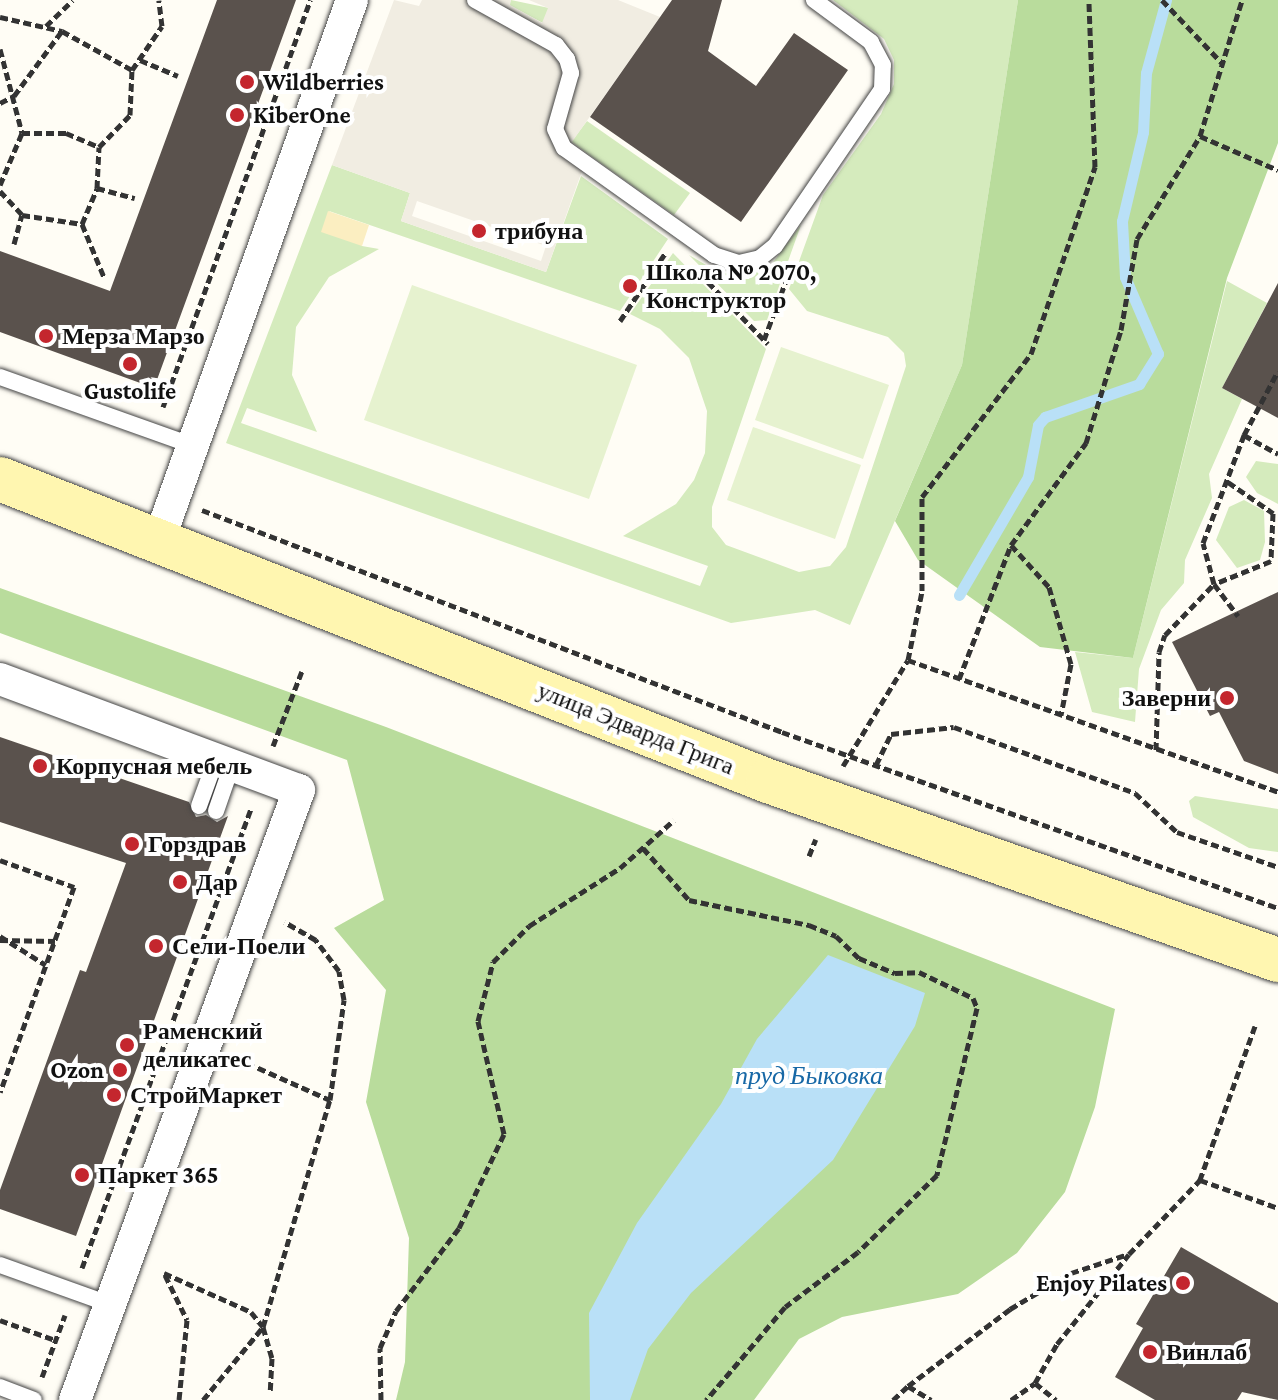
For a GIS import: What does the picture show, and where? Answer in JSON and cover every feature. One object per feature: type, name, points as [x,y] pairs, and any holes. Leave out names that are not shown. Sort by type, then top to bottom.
[{"type":"street","points":[[159,540],[352,0]]},
{"type":"street","name":"улица Эдварда Грига","points":[[0,479],[768,781],[1278,960]]},
{"type":"street","points":[[0,679],[299,790],[75,1400]]},
{"type":"lane","points":[[475,0],[556,45],[567,59],[571,73],[555,129],[564,148],[726,260],[760,258],[775,246],[873,108],[882,89],[879,53],[814,0]]},
{"type":"lane","points":[[0,377],[191,445]]},
{"type":"lane","points":[[208,808],[237,766]]},
{"type":"lane","points":[[0,1265],[109,1304]]},
{"type":"lane","points":[[0,1387],[34,1400]]},
{"type":"path","points":[[46,26],[73,0]]},
{"type":"path","points":[[104,277],[82,224],[97,188],[99,147],[130,115],[132,70],[162,26],[159,0]]},
{"type":"path","points":[[150,402],[163,407],[310,0]]},
{"type":"path","points":[[847,755],[908,660],[922,591],[922,497],[1031,354],[1095,167],[1089,0]]},
{"type":"path","points":[[1162,0],[1222,63]]},
{"type":"path","points":[[959,679],[1011,545],[1086,443],[1121,330],[1137,239],[1200,136],[1242,0]]},
{"type":"path","points":[[0,17],[62,31],[132,70]]},
{"type":"path","points":[[0,103],[14,96],[62,31]]},
{"type":"path","points":[[0,49],[22,133],[0,188],[22,215],[82,224]]},
{"type":"path","points":[[140,60],[178,76]]},
{"type":"path","points":[[22,133],[66,133],[99,147]]},
{"type":"path","points":[[1200,136],[1250,154],[1278,170]]},
{"type":"path","points":[[97,188],[135,198]]},
{"type":"path","points":[[14,244],[22,215]]},
{"type":"path","points":[[620,321],[680,231]]},
{"type":"path","points":[[702,276],[768,344]]},
{"type":"path","points":[[1238,616],[1214,584],[1203,543],[1244,435],[1278,371]]},
{"type":"path","points":[[1244,435],[1278,454]]},
{"type":"path","points":[[1228,482],[1275,512],[1271,561]]},
{"type":"path","points":[[172,498],[847,755],[1278,908]]},
{"type":"path","points":[[1011,545],[1049,587],[1071,664],[1061,715]]},
{"type":"path","points":[[1156,750],[1159,652],[1165,635],[1214,584],[1271,561]]},
{"type":"path","points":[[1271,561],[1278,566]]},
{"type":"path","points":[[908,660],[1278,792]]},
{"type":"path","points":[[34,1400],[73,1292],[237,766],[302,671]]},
{"type":"path","points":[[876,765],[891,734],[954,727],[1135,793],[1177,832],[1278,867]]},
{"type":"path","points":[[381,1400],[380,1348],[396,1311],[459,1228],[504,1134],[478,1021],[493,962],[529,926],[643,848],[674,820]]},
{"type":"path","points":[[643,848],[689,900],[809,925],[836,936],[859,958],[895,973],[919,972],[973,998],[977,1008],[937,1175],[858,1252],[785,1307],[706,1400]]},
{"type":"path","points":[[0,860],[74,887],[0,1090]]},
{"type":"path","points":[[203,1400],[263,1327],[330,1100],[344,1000],[339,971],[316,940],[256,906]]},
{"type":"path","points":[[2,939],[55,941]]},
{"type":"path","points":[[2,939],[46,965]]},
{"type":"path","points":[[1011,1400],[1035,1383],[1057,1344],[1129,1254],[1200,1180],[1255,1026]]},
{"type":"path","points":[[206,1043],[330,1100]]},
{"type":"path","points":[[1200,1180],[1278,1208]]},
{"type":"path","points":[[893,1400],[1010,1309],[1071,1273],[1129,1254]]},
{"type":"path","points":[[126,1258],[236,1302],[263,1327],[272,1358],[270,1393]]},
{"type":"path","points":[[164,1273],[187,1320],[179,1400]]},
{"type":"path","points":[[0,1320],[55,1340]]},
{"type":"path","points":[[1035,1383],[1056,1400]]},
{"type":"path","points":[[908,1386],[931,1400]]},
{"type":"green space","points":[[511,0],[549,8],[543,23],[509,5]]},
{"type":"green space","points":[[833,0],[1018,0],[962,365],[850,625],[815,610],[731,623],[226,443],[332,165],[410,193],[401,221],[546,272],[581,176],[668,239],[620,311],[329,211],[362,246],[379,249],[329,277],[296,327],[292,375],[317,432],[247,408],[241,423],[700,586],[708,566],[623,536],[676,504],[694,480],[705,453],[707,411],[689,358],[660,329],[630,314],[673,253],[766,349],[712,507],[712,527],[726,545],[799,572],[830,566],[846,547],[906,366],[904,353],[888,337],[807,311],[789,289],[823,195],[881,114],[894,84],[894,60],[884,39]]},
{"type":"green space","points":[[1018,0],[1278,0],[1278,143],[1227,278],[1133,658],[1040,647],[918,560],[895,521],[962,365]]},
{"type":"green space","points":[[587,121],[690,193],[674,215],[571,142]]},
{"type":"green space","points":[[801,225],[767,320],[754,321],[689,255],[718,272],[745,276],[771,265]]},
{"type":"green space","points":[[1227,281],[1267,303],[1222,388],[1242,399],[1209,474],[1212,498],[1185,560],[1184,583],[1161,610],[1139,669],[1135,722],[1092,712],[1075,652],[1133,658]]},
{"type":"green space","points":[[412,285],[637,365],[589,499],[364,420]]},
{"type":"green space","points":[[781,347],[889,385],[863,459],[755,420]]},
{"type":"green space","points":[[753,427],[861,465],[835,539],[727,500]]},
{"type":"green space","points":[[1256,461],[1278,464],[1278,504],[1257,493],[1246,477]]},
{"type":"green space","points":[[1244,500],[1264,511],[1265,542],[1260,560],[1237,568],[1216,540],[1229,507]]},
{"type":"green space","points":[[0,588],[386,727],[1115,1009],[1095,1107],[1065,1192],[1017,1253],[958,1294],[842,1317],[799,1339],[754,1400],[396,1400],[405,1362],[409,1238],[366,1102],[386,990],[334,928],[384,900],[347,760],[0,633]]},
{"type":"green space","points":[[1195,796],[1278,809],[1278,852],[1249,848],[1193,817],[1189,801]]},
{"type":"sand","points":[[328,211],[369,225],[362,246],[321,232]]},
{"type":"shaded area","points":[[394,0],[419,6],[422,0],[511,0],[510,5],[542,23],[548,8],[529,0],[618,0],[660,17],[572,142],[588,154],[546,272],[401,221],[410,193],[332,165]],"holes":[[[417,201],[546,246],[541,261],[412,216]]]},
{"type":"water","name":"пруд Быковка","points":[[828,955],[925,993],[915,1026],[833,1160],[691,1293],[648,1349],[630,1400],[590,1400],[589,1313],[637,1223],[721,1104],[757,1039]]},
{"type":"building","points":[[217,0],[296,0],[154,388],[0,332],[0,251],[110,291]]},
{"type":"building","points":[[672,0],[722,0],[708,51],[756,86],[794,33],[848,70],[741,222],[590,117]]},
{"type":"building","points":[[1278,283],[1278,418],[1222,388]]},
{"type":"building","points":[[1278,592],[1278,774],[1244,761],[1219,712],[1210,716],[1172,642]]},
{"type":"building","points":[[0,737],[189,802],[196,817],[206,815],[217,822],[228,816],[76,1236],[0,1209],[0,1190],[80,970],[86,972],[126,863],[0,822]]},
{"type":"building","points":[[1181,1247],[1278,1303],[1278,1400],[1242,1392],[1237,1400],[1155,1400],[1115,1377],[1143,1328],[1136,1324]]},
{"type":"waterway","points":[[959,595],[1028,477],[1038,425],[1045,417],[1139,384],[1158,354],[1125,277],[1122,221],[1143,132],[1146,73],[1166,0]]},
{"type":"place","name":"Wildberries","points":[[247,82]]},
{"type":"place","name":"KiberOne","points":[[237,115]]},
{"type":"place","name":"трибуна","points":[[479,231]]},
{"type":"place","name":"Школа № 2070, Конструктор","points":[[630,286]]},
{"type":"place","name":"Мерза Марзо","points":[[46,336]]},
{"type":"place","name":"Gustolife","points":[[130,364]]},
{"type":"place","name":"Заверни","points":[[1227,698]]},
{"type":"place","name":"Корпусная мебель","points":[[40,766]]},
{"type":"place","name":"Горздрав","points":[[132,844]]},
{"type":"place","name":"Дар","points":[[180,882]]},
{"type":"place","name":"Сели-Поели","points":[[156,946]]},
{"type":"place","name":"Раменский деликатес","points":[[127,1045]]},
{"type":"place","name":"Ozon","points":[[120,1070]]},
{"type":"place","name":"СтройМаркет","points":[[114,1095]]},
{"type":"place","name":"Паркет 365","points":[[82,1175]]},
{"type":"place","name":"Enjoy Pilates","points":[[1183,1283]]},
{"type":"place","name":"Винлаб","points":[[1150,1352]]}]
